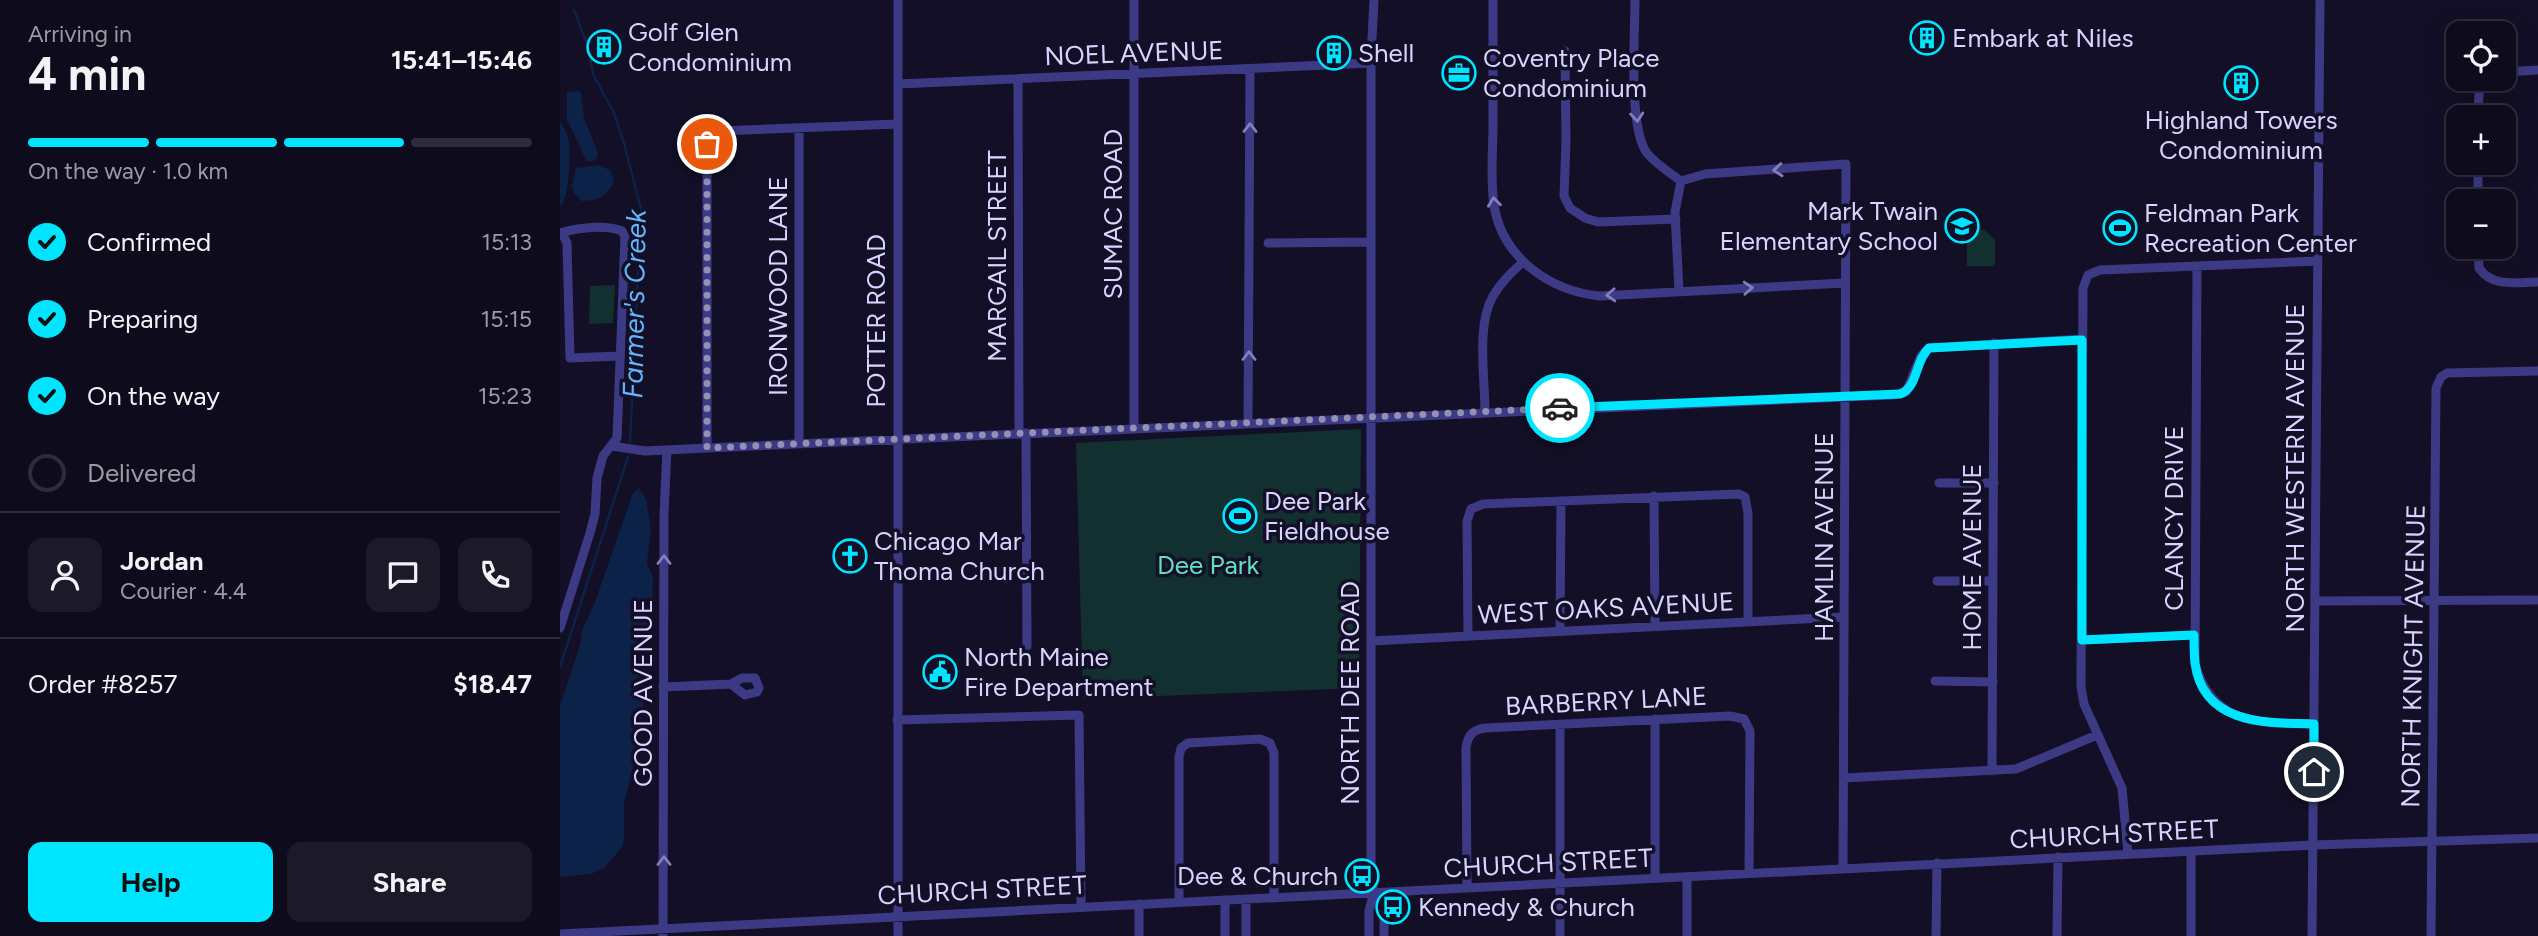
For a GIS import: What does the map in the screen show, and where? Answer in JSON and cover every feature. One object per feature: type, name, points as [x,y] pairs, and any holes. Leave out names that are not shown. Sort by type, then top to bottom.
[{"type":"street","name":"POTTER ROAD","points":[[898,0],[898,936]]},
{"type":"street","name":"SUMAC ROAD","points":[[1134,0],[1134,429]]},
{"type":"street","name":"NORTH DEE ROAD","points":[[1374,0],[1371,64],[1371,877],[1374,892]]},
{"type":"street","points":[[1493,0],[1493,203],[1506,240],[1523,262],[1555,284],[1584,294],[1600,296],[1844,283]]},
{"type":"street","points":[[1635,0],[1636,112],[1640,140],[1654,160],[1681,181],[1676,202],[1679,291]]},
{"type":"street","name":"NORTH WESTERN AVENUE","points":[[2312,936],[2320,0]]},
{"type":"street","points":[[1565,51],[1564,196],[1570,208],[1585,218],[1598,222],[1676,219]]},
{"type":"street","name":"NOEL AVENUE","points":[[898,84],[1371,64]]},
{"type":"street","points":[[1248,424],[1250,69]]},
{"type":"street","points":[[2516,71],[2538,70]]},
{"type":"street","name":"MARGAIL STREET","points":[[1018,79],[1027,646]]},
{"type":"street","points":[[707,448],[707,144],[710,135],[718,131],[897,124]]},
{"type":"street","name":"IRONWOOD LANE","points":[[799,128],[799,444]]},
{"type":"street","name":"HAMLIN AVENUE","points":[[1681,181],[1705,174],[1846,164],[1843,869]]},
{"type":"street","points":[[560,628],[593,523],[597,478],[603,456],[617,438],[625,237],[622,231],[614,228],[570,229],[561,233],[567,243],[565,358],[620,356]]},
{"type":"street","points":[[1268,243],[1371,242]]},
{"type":"street","points":[[2479,259],[2479,268],[2491,280],[2538,282]]},
{"type":"street","points":[[2128,854],[2122,788],[2082,695],[2082,288],[2088,275],[2100,270],[2318,261]]},
{"type":"street","points":[[1485,411],[1484,337],[1488,308],[1500,285],[1523,262]]},
{"type":"street","name":"CLANCY DRIVE","points":[[2197,266],[2195,664],[2200,681],[2207,692],[2226,711],[2253,722],[2314,724]]},
{"type":"street","points":[[612,446],[645,451],[1485,411],[1892,395],[1906,392],[1922,356],[1929,348],[2082,340]]},
{"type":"street","name":"HOME AVENUE","points":[[1992,771],[1994,344]]},
{"type":"street","name":"NORTH KNIGHT AVENUE","points":[[2431,936],[2437,388],[2441,377],[2452,372],[2538,371]]},
{"type":"street","name":"GOOD AVENUE","points":[[663,933],[664,514],[667,450]]},
{"type":"street","points":[[1938,482],[1993,483]]},
{"type":"street","points":[[1468,636],[1467,521],[1471,509],[1483,504],[1733,492],[1745,496],[1748,513],[1748,622]]},
{"type":"street","points":[[1654,496],[1655,626]]},
{"type":"street","points":[[1560,631],[1561,501]]},
{"type":"street","points":[[1937,581],[1993,582]]},
{"type":"street","points":[[2315,601],[2538,600]]},
{"type":"street","name":"WEST OAKS AVENUE","points":[[1371,641],[1844,617]]},
{"type":"street","points":[[2082,640],[2194,635]]},
{"type":"street","points":[[1936,681],[1993,682]]},
{"type":"street","points":[[663,687],[731,684]]},
{"type":"street","points":[[897,720],[1079,715],[1081,906]]},
{"type":"street","name":"BARBERRY LANE","points":[[1467,887],[1466,748],[1471,733],[1485,727],[1730,716],[1744,719],[1750,730],[1749,873]]},
{"type":"street","points":[[1655,719],[1655,878]]},
{"type":"street","points":[[1560,724],[1560,936]]},
{"type":"street","points":[[1844,778],[2017,769],[2097,735]]},
{"type":"street","points":[[1179,901],[1181,748],[1188,743],[1260,739],[1270,743],[1274,753],[1274,897]]},
{"type":"street","name":"CHURCH STREET","points":[[560,934],[663,933],[1081,906],[2058,857],[2538,838]]},
{"type":"street","points":[[2191,936],[2192,851]]},
{"type":"street","points":[[2057,936],[2058,857]]},
{"type":"street","points":[[1936,936],[1937,863]]},
{"type":"street","points":[[1687,877],[1687,936]]},
{"type":"street","points":[[1369,936],[1369,911],[1374,892]]},
{"type":"street","points":[[1374,892],[1384,911],[1384,936]]},
{"type":"street","points":[[1246,899],[1246,936]]},
{"type":"street","points":[[1225,900],[1226,936]]},
{"type":"street","points":[[1139,904],[1139,936]]},
{"type":"green space","points":[[1985,230],[1995,240],[1995,264],[1967,266],[1967,231]]},
{"type":"green space","points":[[615,285],[613,323],[589,324],[590,286]]},
{"type":"green space","name":"Dee Park","points":[[1361,429],[1359,688],[1083,699],[1076,443]]},
{"type":"water","points":[[567,92],[581,93],[584,118],[598,153],[596,160],[589,162],[567,119]]},
{"type":"water","points":[[560,121],[568,138],[569,156],[568,185],[560,207]]},
{"type":"water","points":[[598,165],[610,170],[614,181],[601,197],[582,201],[574,193],[572,186],[576,168]]},
{"type":"water","points":[[639,488],[646,499],[651,529],[647,563],[653,577],[652,618],[647,640],[649,661],[637,751],[624,804],[624,840],[622,847],[604,868],[591,874],[560,877],[560,706],[583,628],[595,602],[633,493]]},
{"type":"waterway","name":"Farmer's Creek","points":[[574,10],[588,47],[593,74],[614,113],[641,209],[630,442]]},
{"type":"waterway","name":"Farmer's Creek","points":[[560,667],[628,457]]},
{"type":"way so far","points":[[707,144],[707,448],[1560,408]]},
{"type":"place","name":"Embark at Niles","points":[[1927,38]]},
{"type":"place","name":"Golf Glen Condominium","points":[[604,47]]},
{"type":"place","name":"Shell","points":[[1334,53]]},
{"type":"place","name":"Coventry Place Condominium","points":[[1459,73]]},
{"type":"place","name":"Highland Towers Condominium","points":[[2241,83]]},
{"type":"place","name":"Mark Twain Elementary School","points":[[1962,226]]},
{"type":"place","name":"Feldman Park Recreation Center","points":[[2120,228]]},
{"type":"place","name":"Dee Park Fieldhouse","points":[[1240,516]]},
{"type":"place","name":"Chicago Mar Thoma Church","points":[[850,556]]},
{"type":"place","name":"North Maine Fire Department","points":[[940,672]]},
{"type":"place","name":"Dee & Church","points":[[1362,876]]},
{"type":"place","name":"Kennedy & Church","points":[[1393,907]]},
{"type":"route","points":[[1560,408],[1900,394],[1910,387],[1924,351],[1929,348],[2082,340],[2082,640],[2194,635],[2195,664],[2200,681],[2215,702],[2226,711],[2253,722],[2314,724],[2314,772]]}]
